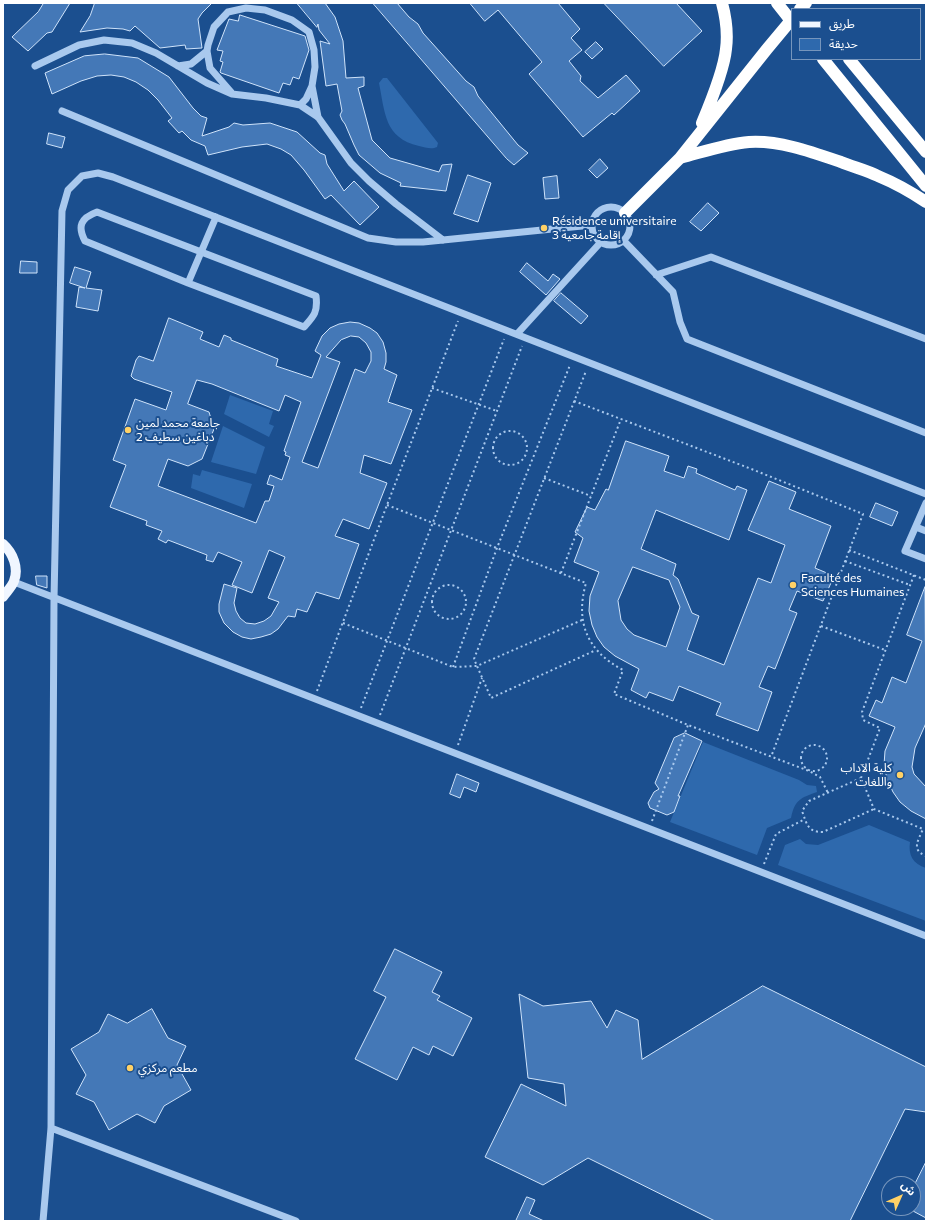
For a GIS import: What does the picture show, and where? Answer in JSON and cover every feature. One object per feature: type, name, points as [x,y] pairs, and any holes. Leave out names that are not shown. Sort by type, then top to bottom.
[{"type":"highway","points":[[697,136],[710,104],[726,50],[727,31],[722,3]]},
{"type":"highway","points":[[777,3],[791,19]]},
{"type":"highway","points":[[625,212],[680,158],[766,49],[791,21]]},
{"type":"highway","points":[[824,60],[926,186]]},
{"type":"highway","points":[[850,60],[926,152]]},
{"type":"highway","points":[[680,158],[721,147],[749,142],[776,144],[823,156],[878,175],[909,191],[926,202]]},
{"type":"main road","points":[[3,544],[8,548],[14,559],[16,570],[14,582],[3,597]]},
{"type":"lane","points":[[232,94],[210,68],[207,51],[214,27],[228,12],[246,8],[265,10],[292,20],[309,32],[314,50],[315,68],[312,86],[306,99],[300,105]]},
{"type":"lane","points":[[35,66],[79,45],[104,40],[132,43],[156,53],[207,82],[232,94],[266,98],[300,105],[318,117],[351,162],[369,181],[443,240]]},
{"type":"lane","points":[[178,66],[191,64],[207,51]]},
{"type":"lane","points":[[312,86],[318,117]]},
{"type":"lane","points":[[62,111],[368,238],[396,242],[423,242],[592,225]]},
{"type":"lane","points":[[43,1221],[52,1128],[54,599],[62,211],[68,190],[82,176],[98,173],[113,177],[926,494]]},
{"type":"lane","points":[[614,207],[625,212],[631,224],[630,230],[624,241],[612,246],[600,243],[594,235],[592,225],[593,219],[601,209],[614,207]]},
{"type":"lane","points":[[97,212],[316,296],[317,306],[313,316],[304,327],[188,283],[85,241],[80,233],[83,221],[89,215],[97,212]]},
{"type":"lane","points":[[188,283],[216,218]]},
{"type":"lane","points":[[624,241],[673,292],[680,322],[687,339],[926,433]]},
{"type":"lane","points":[[517,334],[600,243]]},
{"type":"lane","points":[[656,275],[711,257],[926,339]]},
{"type":"lane","points":[[926,503],[905,551],[926,559]]},
{"type":"lane","points":[[916,527],[926,531]]},
{"type":"lane","points":[[14,582],[314,700],[926,936]]},
{"type":"lane","points":[[52,1128],[296,1221]]},
{"type":"path","points":[[314,700],[461,313]]},
{"type":"path","points":[[358,716],[434,524],[507,331]]},
{"type":"path","points":[[376,724],[525,338]]},
{"type":"path","points":[[453,667],[497,548],[573,356]]},
{"type":"path","points":[[589,363],[474,658],[491,698],[596,650]]},
{"type":"path","points":[[432,388],[497,411]]},
{"type":"path","points":[[574,401],[754,470],[863,514],[770,757]]},
{"type":"path","points":[[561,573],[621,419]]},
{"type":"path","points":[[510,431],[516,433],[521,436],[526,446],[524,457],[515,464],[503,464],[498,461],[493,451],[495,439],[504,432],[510,431]]},
{"type":"path","points":[[544,478],[591,496]]},
{"type":"path","points":[[387,505],[586,583],[581,607],[582,620],[590,641],[603,658],[623,670],[614,694],[688,725],[809,771],[818,771],[824,767],[826,763],[826,754],[824,749],[818,746],[809,746],[805,748],[800,755],[801,764],[804,768],[809,771],[820,777],[828,793]]},
{"type":"path","points":[[849,550],[926,580]]},
{"type":"path","points":[[846,561],[910,585]]},
{"type":"path","points":[[914,575],[862,712],[864,720],[880,728],[861,778],[874,809],[923,829],[917,843],[917,850],[919,854],[926,856]]},
{"type":"path","points":[[453,585],[463,591],[466,596],[466,608],[462,615],[451,620],[445,619],[436,613],[433,608],[433,596],[441,587],[453,585]]},
{"type":"path","points":[[343,623],[453,667],[477,666],[582,620]]},
{"type":"path","points":[[821,626],[885,650]]},
{"type":"path","points":[[455,754],[482,678]]},
{"type":"path","points":[[649,829],[688,725]]},
{"type":"path","points":[[861,778],[809,801],[804,806],[802,811],[808,828],[815,832],[823,832],[874,809]]},
{"type":"path","points":[[760,872],[776,834],[805,819]]},
{"type":"green space","points":[[383,78],[387,78],[438,143],[437,147],[428,148],[407,142],[399,137],[393,130],[385,114],[379,83]]},
{"type":"green space","points":[[230,395],[273,411],[269,424],[274,426],[269,437],[224,414]]},
{"type":"green space","points":[[223,426],[265,447],[256,474],[211,462]]},
{"type":"green space","points":[[202,470],[252,484],[244,508],[191,488],[193,474],[200,476]]},
{"type":"green space","points":[[703,742],[799,780],[807,785],[816,786],[817,792],[803,798],[797,803],[794,807],[791,818],[767,828],[757,855],[670,822]]},
{"type":"green space","points":[[869,825],[910,842],[912,858],[918,864],[926,868],[926,921],[778,865],[785,845],[800,839],[806,844],[818,845]]},
{"type":"building","points":[[44,3],[70,3],[52,32],[47,33],[28,51],[12,37],[38,12]]},
{"type":"building","points":[[95,3],[212,3],[198,19],[202,48],[186,49],[185,45],[160,48],[135,26],[130,31],[107,28],[80,32],[90,16]]},
{"type":"building","points":[[297,3],[325,3],[335,17],[343,41],[346,78],[364,77],[364,86],[358,88],[372,140],[390,158],[439,172],[442,165],[452,164],[446,191],[400,186],[401,183],[380,173],[359,155],[340,115],[342,111],[337,84],[326,86],[320,41],[330,44],[319,30],[318,24],[317,27]]},
{"type":"building","points":[[373,3],[397,3],[409,17],[418,24],[423,33],[466,81],[474,87],[478,96],[518,145],[528,153],[514,165],[507,159]]},
{"type":"building","points":[[470,3],[558,3],[580,29],[571,38],[582,50],[569,61],[581,76],[580,81],[598,98],[626,75],[640,91],[614,115],[612,113],[583,137],[529,74],[542,62],[498,10],[485,21]]},
{"type":"building","points":[[604,3],[676,3],[702,31],[664,66]]},
{"type":"building","points":[[240,15],[305,36],[309,50],[299,79],[293,77],[290,85],[283,83],[279,93],[220,72],[223,62],[220,61],[223,51],[217,50],[229,19],[238,21]]},
{"type":"building","points":[[596,42],[603,49],[592,59],[585,52]]},
{"type":"building","points":[[105,54],[138,58],[169,77],[193,108],[201,116],[207,118],[202,136],[229,127],[234,123],[243,125],[270,123],[297,132],[320,153],[325,155],[327,164],[344,191],[354,181],[379,207],[360,225],[331,195],[325,199],[291,155],[281,149],[267,144],[242,147],[208,155],[205,146],[191,140],[182,131],[179,133],[168,121],[172,118],[148,90],[136,82],[124,77],[111,75],[97,76],[81,81],[52,94],[45,73],[84,56]]},
{"type":"building","points":[[49,133],[65,137],[62,148],[47,144]]},
{"type":"building","points":[[600,159],[608,168],[597,178],[589,170]]},
{"type":"building","points":[[468,175],[491,183],[478,222],[454,214]]},
{"type":"building","points":[[557,176],[559,198],[545,199],[543,178]]},
{"type":"building","points":[[708,203],[719,213],[701,231],[690,222]]},
{"type":"building","points":[[21,261],[37,262],[37,273],[20,273]]},
{"type":"building","points":[[527,263],[548,281],[553,274],[560,279],[546,295],[520,272]]},
{"type":"building","points":[[75,267],[91,272],[86,288],[102,290],[98,311],[76,307],[79,287],[85,288],[70,283]]},
{"type":"building","points":[[561,293],[588,316],[581,324],[554,301]]},
{"type":"building","points":[[169,318],[203,332],[200,339],[219,347],[224,335],[231,338],[231,340],[278,359],[276,366],[312,378],[321,355],[315,351],[322,336],[330,328],[339,324],[350,322],[359,323],[377,333],[383,342],[386,353],[384,369],[397,375],[388,402],[412,410],[391,464],[364,455],[360,473],[387,483],[369,529],[343,519],[335,536],[359,544],[339,599],[316,592],[307,612],[297,609],[295,617],[288,616],[278,629],[271,634],[251,639],[242,637],[233,632],[224,623],[219,612],[219,604],[224,584],[237,588],[234,603],[240,618],[246,623],[255,624],[264,621],[271,616],[279,602],[268,598],[285,557],[269,550],[252,593],[232,585],[242,562],[218,552],[213,562],[206,560],[207,555],[168,540],[166,543],[158,539],[162,531],[146,525],[147,521],[110,507],[126,465],[113,460],[135,399],[166,410],[172,392],[134,379],[131,376],[136,360],[139,356],[153,361]],"holes":[[[351,336],[359,337],[366,343],[371,352],[371,361],[365,373],[355,369],[318,468],[302,462],[340,362],[326,357],[341,340]],[[197,380],[212,384],[279,411],[285,395],[301,402],[284,451],[286,452],[285,455],[290,457],[282,480],[270,475],[267,484],[274,486],[269,501],[265,501],[256,523],[158,486],[168,459],[188,466],[202,459],[216,424],[212,422],[209,412],[188,404]]]},
{"type":"building","name":"Faculté des Sciences Humaines","points":[[626,441],[669,456],[664,471],[684,478],[688,466],[697,469],[696,473],[735,490],[737,486],[747,490],[729,540],[656,510],[641,549],[676,564],[673,575],[678,579],[692,613],[699,616],[687,650],[724,665],[758,578],[771,583],[785,545],[748,530],[769,481],[796,492],[789,509],[831,526],[815,568],[834,576],[823,601],[797,591],[789,610],[797,613],[775,669],[768,666],[759,687],[772,692],[758,731],[716,715],[721,703],[679,686],[673,701],[649,692],[646,698],[631,690],[639,669],[615,656],[604,647],[597,637],[592,625],[589,611],[590,596],[599,572],[574,562],[583,538],[575,532],[587,507],[595,510],[606,489],[608,490]],"holes":[[[633,567],[669,580],[680,607],[666,647],[634,635],[627,629],[621,620],[618,601]]]},
{"type":"building","points":[[876,503],[898,512],[892,526],[870,517]]},
{"type":"building","points":[[36,576],[47,576],[47,588],[37,585]]},
{"type":"building","points":[[925,587],[926,723],[915,748],[912,767],[914,774],[926,787],[926,819],[911,811],[900,802],[887,779],[884,765],[885,751],[895,727],[869,716],[876,700],[882,703],[892,677],[906,683],[922,641],[907,635]]},
{"type":"building","points":[[685,733],[702,741],[678,796],[680,796],[674,812],[667,815],[650,808],[648,803],[654,792],[659,789],[655,783],[674,738]]},
{"type":"building","points":[[457,774],[479,783],[476,792],[464,787],[460,798],[450,794]]},
{"type":"building","points":[[395,949],[442,972],[432,992],[440,996],[437,1000],[472,1018],[453,1056],[433,1046],[429,1055],[413,1047],[397,1080],[355,1059],[386,997],[374,991]]},
{"type":"building","points":[[763,986],[926,1067],[926,1112],[905,1109],[850,1221],[715,1221],[588,1158],[543,1185],[485,1157],[521,1084],[566,1106],[564,1084],[528,1078],[519,994],[543,1006],[591,1001],[607,1028],[616,1010],[638,1020],[642,1059]]},
{"type":"building","name":"مطعم مركزي","points":[[152,1009],[168,1038],[186,1046],[177,1065],[191,1090],[164,1106],[155,1123],[137,1114],[109,1130],[94,1102],[76,1094],[86,1075],[71,1049],[99,1032],[108,1014],[127,1023]]},
{"type":"building","points":[[926,1162],[926,1218],[921,1215],[921,1176],[919,1176]]},
{"type":"building","points":[[527,1197],[535,1200],[529,1214],[544,1221],[516,1221]]},
{"type":"place","name":"Résidence universitaire إقامة جامعية 3","points":[[544,228]]},
{"type":"place","name":"جامعة محمد لمين دباغين سطيف 2","points":[[128,430]]},
{"type":"place","name":"Faculté des Sciences Humaines","points":[[793,585]]},
{"type":"place","name":"كلية الآداب واللغات","points":[[900,775]]},
{"type":"place","name":"مطعم مركزي","points":[[130,1068]]}]
